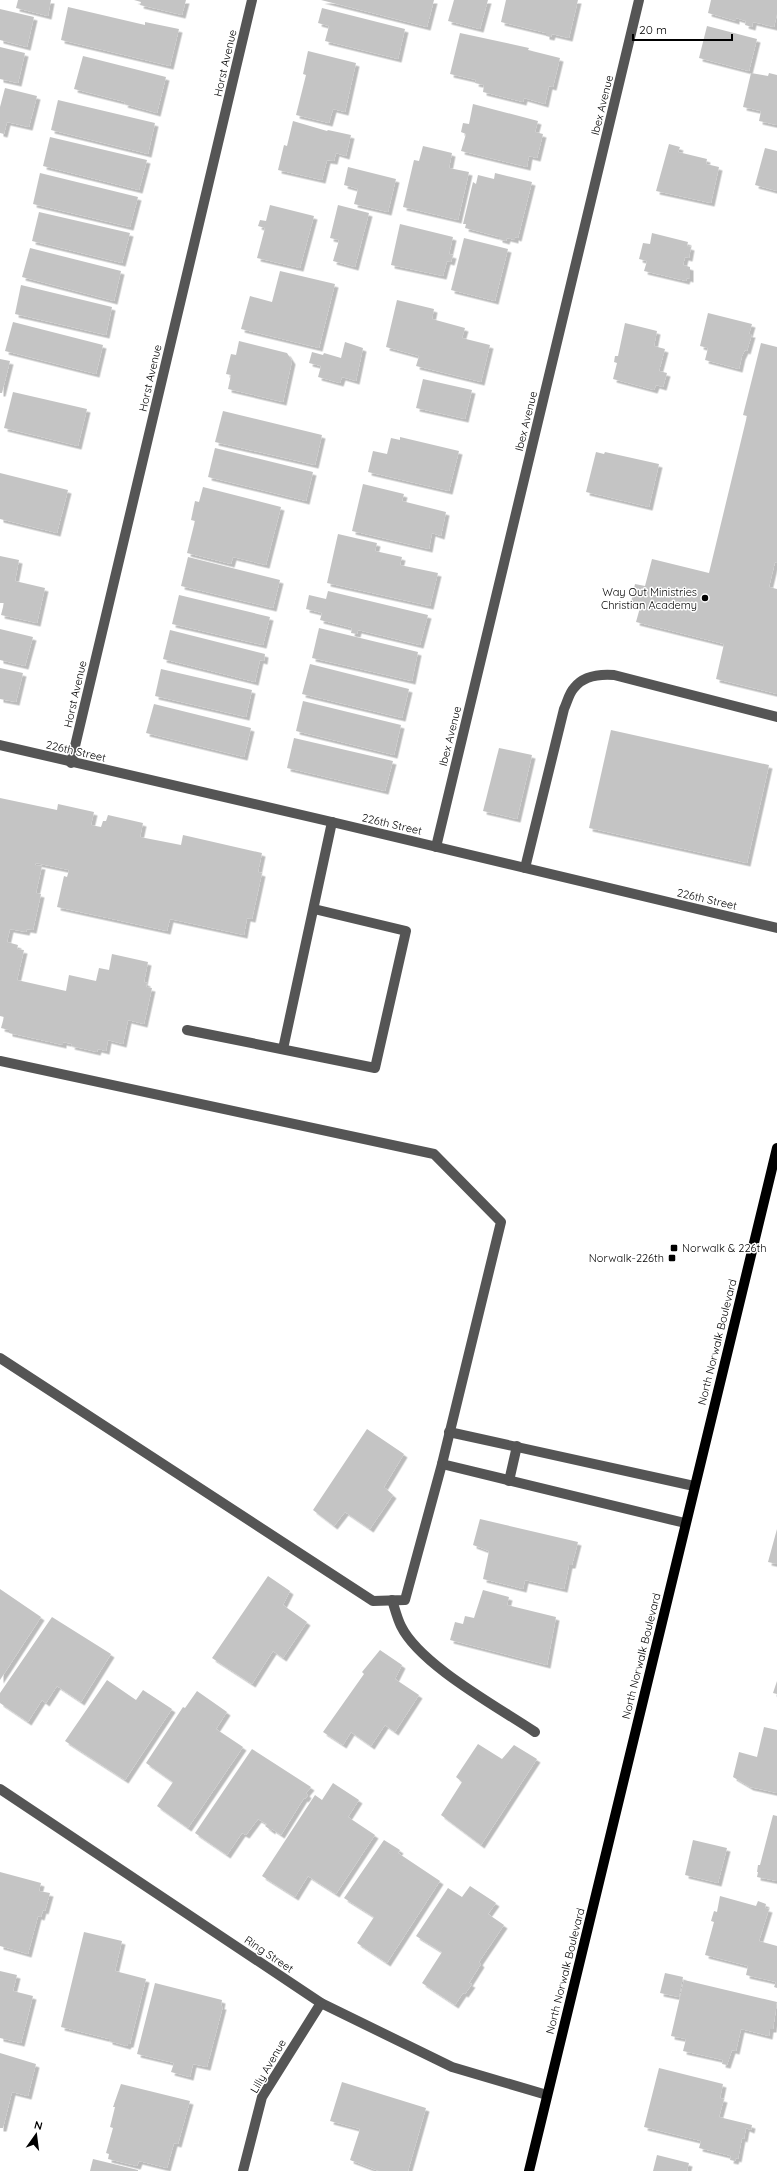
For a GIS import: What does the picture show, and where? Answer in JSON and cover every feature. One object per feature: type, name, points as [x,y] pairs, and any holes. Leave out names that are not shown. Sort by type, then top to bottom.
[{"type":"main road","name":"North Norwalk Boulevard","points":[[529,2171],[694,1486],[775,1164],[777,1148]]},
{"type":"street","name":"Horst Avenue","points":[[71,762],[252,0]]},
{"type":"street","name":"Ibex Avenue","points":[[436,847],[639,0]]},
{"type":"street","points":[[525,868],[564,709],[573,688],[584,680],[600,674],[614,675],[777,717]]},
{"type":"street","name":"226th Street","points":[[0,746],[332,822],[777,928]]},
{"type":"street","points":[[283,1048],[332,822]]},
{"type":"street","points":[[187,1030],[283,1048],[342,1063],[375,1068],[406,931],[314,909]]},
{"type":"street","points":[[0,1061],[434,1154],[501,1222],[442,1464],[405,1600],[373,1600],[0,1358]]},
{"type":"street","points":[[449,1432],[694,1486]]},
{"type":"street","points":[[509,1481],[517,1446]]},
{"type":"street","points":[[442,1464],[685,1523]]},
{"type":"street","points":[[392,1600],[402,1627],[418,1650],[444,1671],[535,1732]]},
{"type":"street","name":"Ring Street","points":[[0,1790],[321,2003],[452,2067],[547,2095]]},
{"type":"street","name":"Lilly Avenue","points":[[243,2171],[262,2097],[321,2003]]},
{"type":"building","points":[[18,0],[51,0],[48,16],[16,8]]},
{"type":"building","points":[[134,0],[186,0],[182,15],[140,5],[141,2]]},
{"type":"building","points":[[321,0],[434,0],[427,27]]},
{"type":"building","points":[[454,0],[488,0],[480,29],[448,21]]},
{"type":"building","points":[[506,0],[578,0],[569,38],[552,34],[551,37],[546,36],[546,33],[501,22]]},
{"type":"building","points":[[711,0],[777,0],[777,14],[774,27],[753,22],[752,27],[745,25],[746,21],[736,18],[736,21],[708,13]]},
{"type":"building","points":[[68,7],[145,25],[145,22],[179,29],[170,66],[61,40]]},
{"type":"building","points":[[322,8],[405,29],[398,59],[325,41],[329,26],[318,23]]},
{"type":"building","points":[[0,9],[34,17],[27,47],[0,40]]},
{"type":"building","points":[[707,26],[757,39],[749,71],[699,58]]},
{"type":"building","points":[[460,33],[529,48],[528,50],[560,58],[553,87],[549,86],[545,104],[524,98],[523,102],[483,92],[484,85],[475,83],[476,80],[450,74]]},
{"type":"building","points":[[0,47],[25,53],[18,83],[0,79]]},
{"type":"building","points":[[308,51],[356,63],[345,112],[333,109],[329,123],[296,115],[306,75],[303,74]]},
{"type":"building","points":[[83,56],[166,77],[157,113],[124,104],[125,102],[74,89]]},
{"type":"building","points":[[751,73],[768,76],[769,73],[777,75],[777,125],[759,121],[761,111],[743,107]]},
{"type":"building","points":[[5,88],[37,96],[29,127],[7,122],[4,134],[0,133],[0,107]]},
{"type":"building","points":[[58,100],[155,123],[148,154],[51,130]]},
{"type":"building","points":[[473,104],[538,121],[535,132],[543,134],[537,158],[529,156],[527,167],[461,151],[466,134],[461,132],[463,123],[469,124]]},
{"type":"building","points":[[293,121],[327,131],[351,135],[346,156],[336,153],[334,161],[327,160],[322,180],[278,170],[284,145],[287,146]]},
{"type":"building","points":[[50,137],[147,160],[139,190],[43,166]]},
{"type":"building","points":[[669,144],[680,147],[678,152],[707,159],[706,164],[719,167],[711,203],[656,191]]},
{"type":"building","points":[[423,146],[452,153],[449,168],[469,172],[458,220],[403,207],[414,160],[419,161]]},
{"type":"building","points":[[765,148],[777,151],[777,191],[755,185]]},
{"type":"building","points":[[348,167],[396,179],[388,212],[354,204],[358,189],[344,185]]},
{"type":"building","points":[[40,173],[138,197],[130,227],[33,204]]},
{"type":"building","points":[[495,173],[532,182],[518,238],[515,237],[515,240],[507,238],[506,241],[499,239],[499,237],[465,228],[466,224],[463,224],[473,182],[476,184],[478,175],[494,179]]},
{"type":"building","points":[[270,205],[314,216],[300,268],[257,258],[265,228],[258,226],[260,220],[266,221]]},
{"type":"building","points":[[338,205],[369,213],[355,267],[333,261],[339,240],[330,238]]},
{"type":"building","points":[[39,212],[130,233],[122,263],[32,241]]},
{"type":"building","points":[[400,224],[453,237],[449,254],[453,255],[451,262],[447,261],[443,276],[391,265]]},
{"type":"building","points":[[652,233],[688,242],[687,246],[691,247],[689,258],[685,257],[683,265],[690,267],[690,279],[687,278],[686,281],[644,271],[647,261],[639,259],[643,243],[650,244]]},
{"type":"building","points":[[464,238],[508,249],[495,301],[451,290]]},
{"type":"building","points":[[30,248],[121,271],[114,301],[22,277]]},
{"type":"building","points":[[280,271],[335,284],[319,348],[241,329],[250,296],[272,302]]},
{"type":"building","points":[[21,285],[112,307],[106,335],[15,314]]},
{"type":"building","points":[[397,300],[434,309],[432,319],[465,328],[462,338],[490,345],[481,382],[416,366],[419,356],[386,347]]},
{"type":"building","points":[[708,313],[752,324],[749,334],[752,334],[747,351],[745,350],[742,356],[739,369],[705,360],[708,348],[700,346]]},
{"type":"building","points":[[13,322],[103,345],[96,374],[5,351]]},
{"type":"building","points":[[625,323],[657,331],[654,346],[665,349],[659,371],[667,373],[663,387],[656,385],[654,390],[613,379],[617,363],[614,362],[615,356],[618,356]]},
{"type":"building","points":[[239,341],[287,353],[292,361],[283,402],[228,389],[231,375],[226,374],[231,354],[236,355]]},
{"type":"building","points":[[345,342],[363,348],[356,381],[342,377],[340,383],[318,377],[321,366],[309,363],[312,352],[323,355],[324,353],[341,358]]},
{"type":"building","points":[[761,343],[777,347],[777,563],[775,562],[769,587],[777,589],[777,694],[716,679],[724,644],[636,622],[641,604],[631,602],[635,584],[645,586],[652,559],[709,573],[747,416],[743,415]]},
{"type":"building","points":[[0,359],[10,361],[2,393],[0,393]]},
{"type":"building","points":[[423,379],[472,390],[465,419],[416,408]]},
{"type":"building","points":[[13,392],[87,409],[78,446],[4,428]]},
{"type":"building","points":[[223,411],[322,435],[315,465],[215,442]]},
{"type":"building","points":[[400,437],[459,451],[449,491],[368,472],[373,451],[387,454],[391,438],[400,440]]},
{"type":"building","points":[[215,448],[313,472],[306,501],[208,477]]},
{"type":"building","points":[[596,452],[604,454],[605,452],[659,464],[649,507],[586,492]]},
{"type":"building","points":[[0,473],[68,490],[57,533],[0,519]]},
{"type":"building","points":[[363,484],[404,494],[402,501],[446,512],[441,536],[432,533],[429,549],[352,531]]},
{"type":"building","points":[[203,487],[281,507],[266,565],[233,557],[231,564],[187,553],[195,521],[191,520],[195,501],[199,502]]},
{"type":"building","points":[[338,534],[377,543],[375,551],[402,557],[400,565],[438,573],[430,606],[327,583]]},
{"type":"building","points":[[0,556],[19,560],[15,581],[45,588],[37,623],[1,615],[4,603],[0,603]]},
{"type":"building","points":[[188,557],[280,580],[273,608],[181,586]]},
{"type":"building","points":[[328,591],[428,615],[420,645],[358,630],[357,634],[351,633],[352,628],[320,620],[322,613],[306,609],[309,595],[326,599]]},
{"type":"building","points":[[179,595],[270,617],[263,645],[172,624]]},
{"type":"building","points":[[319,628],[418,652],[412,681],[312,658]]},
{"type":"building","points":[[0,629],[33,637],[25,666],[0,660]]},
{"type":"building","points":[[170,630],[265,654],[264,661],[260,660],[255,682],[163,659]]},
{"type":"building","points":[[310,664],[409,689],[402,718],[302,694]]},
{"type":"building","points":[[0,668],[23,673],[16,702],[0,699]]},
{"type":"building","points":[[161,669],[252,690],[246,717],[155,696]]},
{"type":"building","points":[[303,701],[401,725],[394,755],[296,731]]},
{"type":"building","points":[[154,704],[251,728],[244,757],[146,733]]},
{"type":"building","points":[[611,730],[769,765],[747,863],[589,828]]},
{"type":"building","points":[[294,738],[393,761],[385,791],[287,768]]},
{"type":"building","points":[[499,748],[532,755],[517,819],[483,811]]},
{"type":"building","points":[[0,798],[57,810],[58,804],[94,812],[91,825],[101,827],[103,821],[106,821],[108,815],[143,823],[140,837],[181,845],[183,835],[262,853],[258,872],[262,873],[252,919],[247,918],[244,935],[170,919],[167,931],[57,907],[64,876],[67,877],[69,870],[36,863],[35,865],[42,866],[36,893],[41,894],[33,930],[27,929],[26,932],[10,929],[7,942],[18,945],[17,949],[24,950],[17,980],[66,991],[69,975],[96,981],[99,968],[109,970],[112,954],[148,962],[144,982],[147,983],[146,987],[152,988],[144,1024],[128,1020],[123,1044],[108,1040],[106,1051],[98,1049],[97,1052],[71,1046],[72,1044],[63,1042],[63,1045],[9,1033],[9,1030],[1,1028],[4,1017],[0,1016]]},
{"type":"building","points":[[367,1429],[404,1454],[384,1487],[393,1495],[370,1529],[345,1512],[334,1526],[313,1510]]},
{"type":"building","points":[[480,1519],[578,1542],[572,1565],[569,1565],[564,1589],[525,1580],[523,1589],[483,1579],[489,1551],[473,1545]]},
{"type":"building","points":[[777,1529],[777,1564],[768,1562]]},
{"type":"building","points":[[268,1576],[290,1591],[283,1605],[307,1622],[283,1658],[273,1651],[252,1684],[212,1658]]},
{"type":"building","points":[[0,1589],[41,1617],[0,1680]]},
{"type":"building","points":[[483,1590],[509,1597],[507,1605],[556,1617],[547,1665],[450,1640],[455,1622],[463,1624],[465,1616],[474,1618]]},
{"type":"building","points":[[52,1617],[111,1654],[81,1702],[57,1686],[46,1703],[42,1700],[28,1722],[0,1703],[0,1693]]},
{"type":"building","points":[[380,1650],[402,1665],[395,1679],[419,1695],[395,1732],[385,1725],[371,1746],[351,1732],[343,1745],[323,1732],[364,1674],[362,1672]]},
{"type":"building","points":[[107,1680],[136,1700],[143,1690],[172,1709],[125,1780],[65,1741]]},
{"type":"building","points":[[777,1681],[777,1694],[773,1693]]},
{"type":"building","points":[[197,1691],[227,1712],[216,1729],[243,1747],[188,1828],[157,1806],[173,1782],[146,1763],[183,1707],[185,1708]]},
{"type":"building","points":[[764,1727],[777,1730],[777,1793],[750,1787],[733,1777],[739,1752],[757,1757]]},
{"type":"building","points":[[478,1744],[502,1759],[514,1745],[537,1759],[481,1845],[441,1815],[462,1782],[456,1777]]},
{"type":"building","points":[[252,1749],[311,1787],[306,1793],[308,1795],[305,1799],[304,1798],[281,1835],[272,1829],[272,1831],[265,1826],[267,1824],[258,1819],[246,1835],[242,1833],[227,1855],[195,1833]]},
{"type":"building","points":[[333,1783],[359,1800],[348,1817],[375,1835],[336,1894],[308,1876],[295,1897],[262,1876],[315,1795],[322,1800]]},
{"type":"building","points":[[773,1815],[777,1816],[777,1881],[757,1877],[758,1865],[760,1865]]},
{"type":"building","points":[[384,1840],[400,1850],[398,1853],[440,1881],[387,1963],[357,1943],[374,1917],[344,1898]]},
{"type":"building","points":[[693,1840],[727,1848],[718,1883],[685,1875]]},
{"type":"building","points":[[0,1872],[41,1883],[39,1891],[50,1893],[45,1911],[43,1910],[41,1917],[38,1916],[28,1954],[0,1946]]},
{"type":"building","points":[[470,1886],[496,1903],[488,1914],[504,1925],[479,1962],[481,1964],[469,1983],[472,1984],[465,1994],[463,1993],[455,2005],[422,1983],[442,1952],[416,1936],[448,1888],[462,1897]]},
{"type":"building","points":[[720,1896],[756,1906],[758,1901],[766,1904],[765,1908],[769,1909],[759,1941],[777,1946],[777,1988],[774,1987],[776,1982],[746,1975],[748,1966],[705,1955],[714,1922],[711,1921],[714,1911],[717,1912]]},
{"type":"building","points":[[84,1932],[122,1941],[115,1971],[146,1979],[130,2044],[127,2046],[109,2041],[109,2039],[61,2027]]},
{"type":"building","points":[[0,1971],[17,1975],[13,1991],[33,1996],[21,2043],[0,2038]]},
{"type":"building","points":[[665,1973],[683,1977],[679,1997],[660,1993]]},
{"type":"building","points":[[684,1980],[777,2002],[773,2029],[770,2029],[769,2036],[741,2029],[736,2051],[732,2050],[727,2065],[722,2064],[723,2060],[683,2051],[686,2039],[671,2036]]},
{"type":"building","points":[[155,1983],[222,2000],[221,2006],[223,2006],[207,2067],[193,2064],[190,2077],[171,2072],[174,2063],[137,2054]]},
{"type":"building","points":[[0,2053],[36,2064],[28,2096],[12,2092],[3,2128],[0,2128]]},
{"type":"building","points":[[659,2068],[723,2084],[720,2098],[724,2099],[719,2117],[752,2125],[751,2130],[746,2128],[744,2139],[742,2138],[738,2159],[736,2158],[735,2161],[730,2160],[731,2156],[699,2148],[701,2141],[644,2127]]},
{"type":"building","points":[[342,2082],[426,2108],[408,2171],[379,2171],[350,2160],[360,2129],[330,2121]]},
{"type":"building","points":[[121,2084],[190,2101],[178,2144],[174,2143],[167,2168],[139,2161],[137,2166],[108,2159],[109,2154],[106,2153],[113,2128],[110,2127],[115,2107],[113,2107]]},
{"type":"building","points":[[657,2155],[689,2163],[687,2171],[653,2171]]},
{"type":"building","points":[[93,2159],[138,2170],[138,2171],[90,2171]]},
{"type":"place","name":"Way Out Ministries Christian Academy","points":[[705,598]]},
{"type":"place","name":"Norwalk & 226th","points":[[674,1248]]},
{"type":"place","name":"Norwalk-226th","points":[[672,1258]]}]
